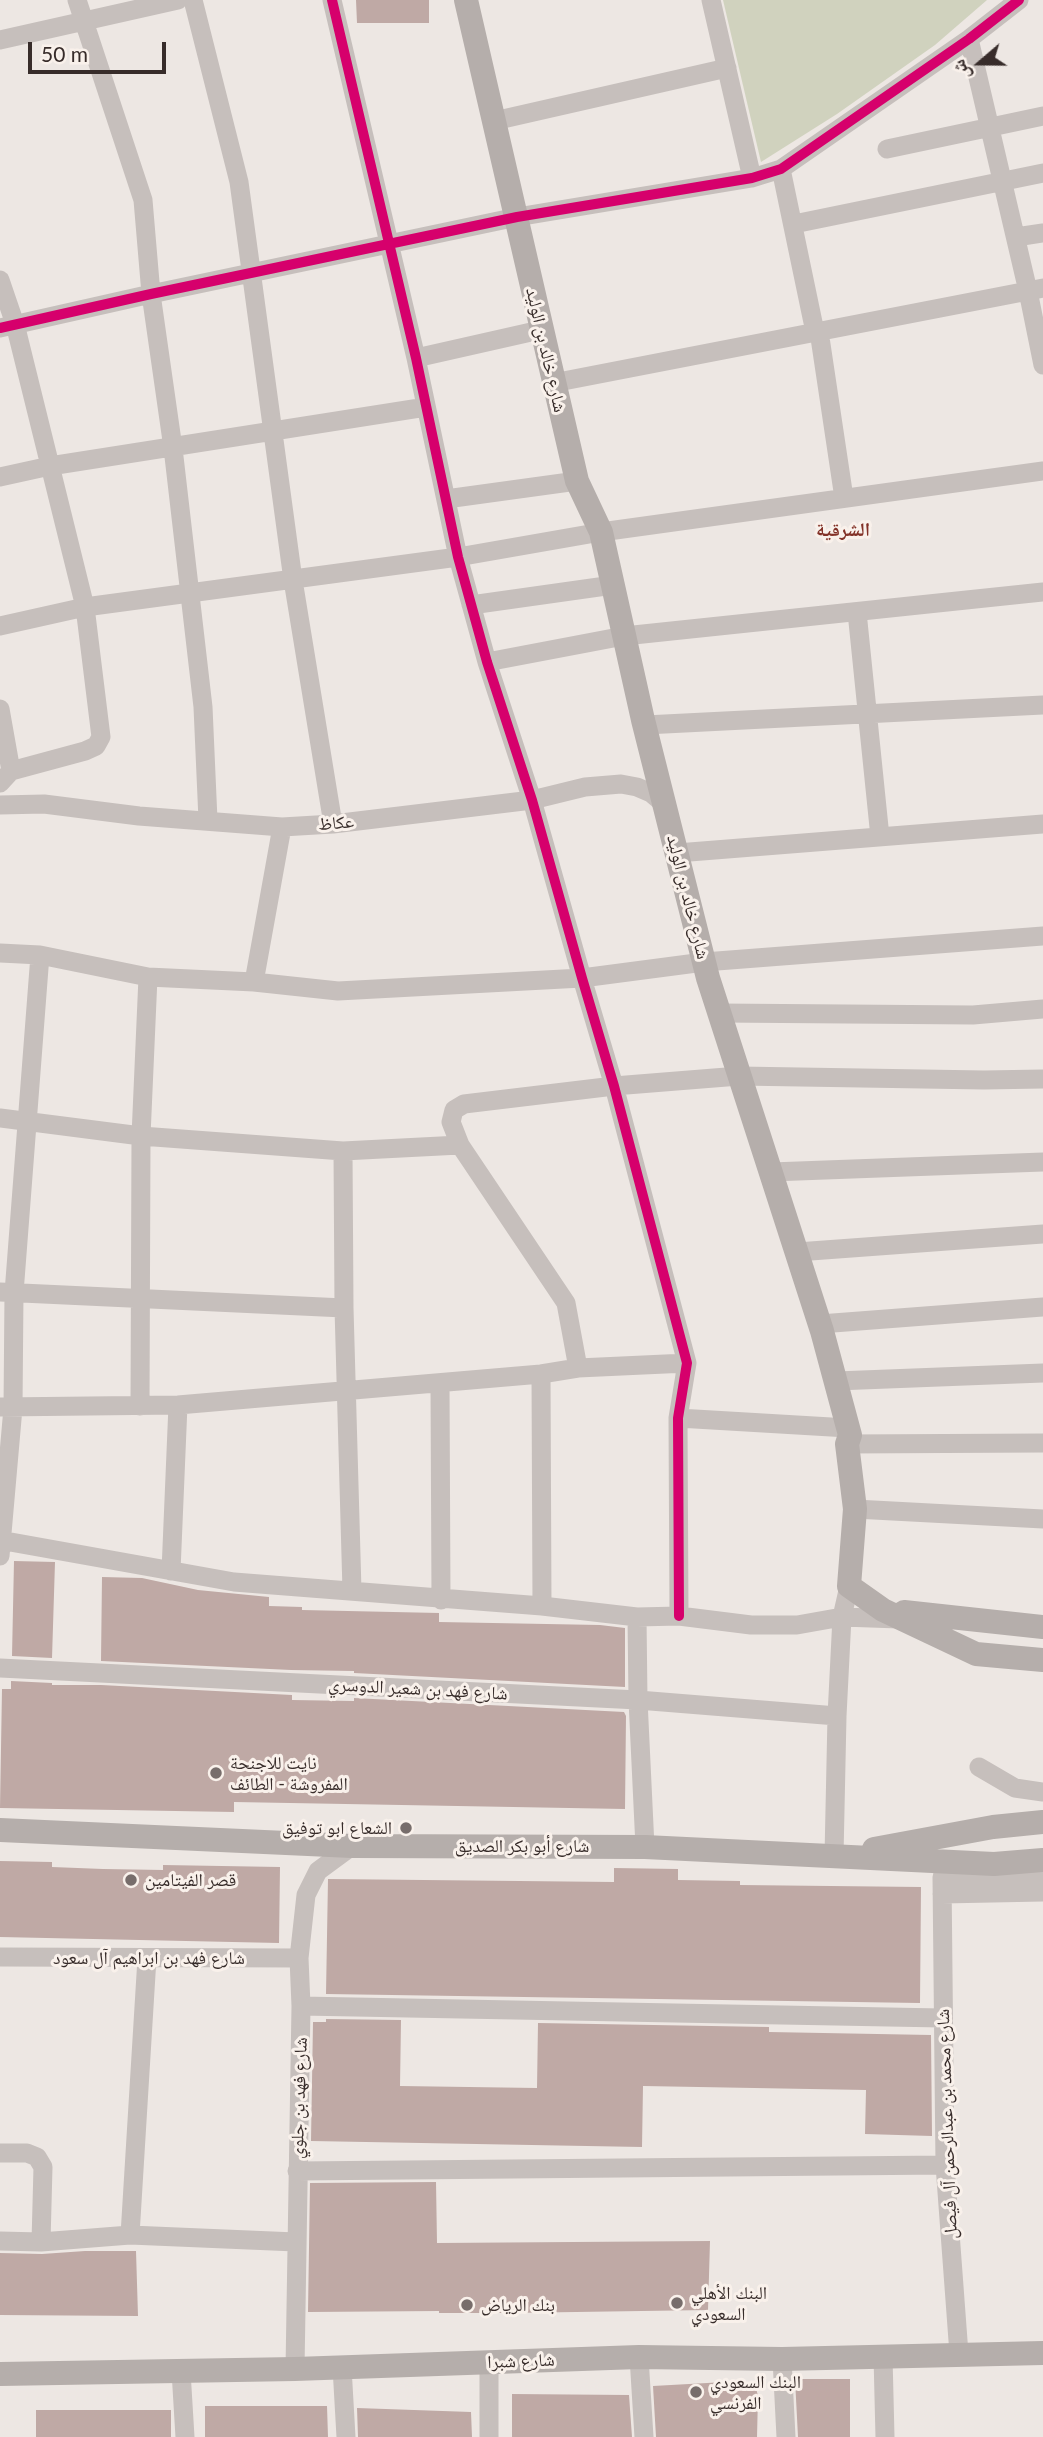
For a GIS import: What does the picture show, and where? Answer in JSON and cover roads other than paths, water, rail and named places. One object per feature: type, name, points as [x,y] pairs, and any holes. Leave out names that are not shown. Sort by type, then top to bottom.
[{"type":"main road","name":"شارع خالد بن الوليد","points":[[466,0],[577,481],[601,532],[645,725],[704,962],[820,1324],[835,1381],[847,1436],[855,1510],[849,1586]]},
{"type":"main road","points":[[849,1586],[893,1615],[976,1654],[1043,1660]]},
{"type":"main road","points":[[893,1615],[1043,1627]]},
{"type":"main road","points":[[834,1856],[993,1827],[1043,1822]]},
{"type":"main road","name":"شارع أبو بكر الصديق","points":[[0,1830],[352,1846],[645,1847],[993,1864],[1043,1860]]},
{"type":"main road","name":"شارع شبرا","points":[[0,2374],[295,2369],[639,2357],[782,2359],[1043,2353]]},
{"type":"street","points":[[78,0],[143,200],[151,293],[173,448],[203,707],[208,820]]},
{"type":"street","points":[[0,40],[178,0]]},
{"type":"street","points":[[193,0],[240,182],[293,580],[333,824]]},
{"type":"street","points":[[332,0],[416,358],[458,557],[487,662],[532,800],[614,1086],[687,1363],[678,1418],[679,1616]]},
{"type":"street","points":[[711,0],[752,178]]},
{"type":"street","points":[[8,326],[151,293],[517,218],[752,178],[781,169],[969,39],[1019,0]]},
{"type":"street","points":[[969,39],[1016,237],[1036,289],[1043,365]]},
{"type":"street","points":[[494,121],[727,68]]},
{"type":"street","points":[[887,149],[1043,116]]},
{"type":"street","points":[[781,169],[817,332],[844,498]]},
{"type":"street","points":[[794,224],[1043,173]]},
{"type":"street","points":[[1016,237],[1043,233]]},
{"type":"street","points":[[0,280],[8,326],[50,466],[85,607],[102,737],[96,746],[85,751],[5,777],[0,709]]},
{"type":"street","points":[[553,383],[1036,289]]},
{"type":"street","points":[[416,358],[540,330]]},
{"type":"street","points":[[0,477],[50,466],[426,407]]},
{"type":"street","points":[[0,626],[85,607],[458,557],[601,532],[1043,471]]},
{"type":"street","points":[[446,499],[577,481]]},
{"type":"street","points":[[471,605],[613,584]]},
{"type":"street","points":[[487,662],[624,636],[1043,592]]},
{"type":"street","points":[[857,611],[880,837]]},
{"type":"street","points":[[645,725],[1043,705]]},
{"type":"street","name":"عكاظ","points":[[0,805],[44,804],[139,817],[282,827],[333,824],[532,800],[585,787],[621,784],[650,793],[664,804]]},
{"type":"street","points":[[677,853],[1043,824]]},
{"type":"street","points":[[254,982],[282,827]]},
{"type":"street","points":[[0,953],[40,955],[148,977],[254,982],[338,990],[582,978],[704,962],[1043,936]]},
{"type":"street","points":[[40,955],[27,1122],[7,1293],[1,1546],[234,1583],[542,1606],[637,1617],[679,1616],[751,1625],[797,1625],[842,1617],[893,1615]]},
{"type":"street","points":[[140,1406],[141,1136],[148,977]]},
{"type":"street","points":[[719,1013],[973,1015],[1043,1009]]},
{"type":"street","points":[[578,1368],[566,1303],[460,1146],[452,1122],[454,1110],[464,1104],[614,1086],[739,1076],[1043,1079]]},
{"type":"street","points":[[0,1118],[141,1136],[343,1152],[460,1146]]},
{"type":"street","points":[[343,1152],[344,1308],[352,1591]]},
{"type":"street","points":[[771,1172],[1043,1162]]},
{"type":"street","points":[[797,1252],[1043,1234]]},
{"type":"street","points":[[7,1293],[344,1308]]},
{"type":"street","points":[[820,1324],[1043,1307]]},
{"type":"street","points":[[6,1408],[178,1405],[541,1374],[578,1368],[687,1363]]},
{"type":"street","points":[[835,1381],[1043,1373]]},
{"type":"street","points":[[541,1374],[542,1606]]},
{"type":"street","points":[[440,1383],[441,1600]]},
{"type":"street","points":[[171,1571],[178,1405]]},
{"type":"street","points":[[678,1418],[847,1436],[1043,1443]]},
{"type":"street","points":[[855,1510],[1043,1519]]},
{"type":"street","points":[[834,1856],[836,1716],[842,1617],[849,1586]]},
{"type":"street","points":[[637,1617],[645,1847]]},
{"type":"street","name":"شارع فهد بن شعير الدوسري","points":[[0,1668],[638,1700],[836,1716]]},
{"type":"street","points":[[979,1767],[1015,1788],[1043,1792]]},
{"type":"street","name":"شارع فهد بن جلوي","points":[[295,2369],[301,2006],[299,1958],[306,1895],[318,1871],[352,1846]]},
{"type":"street","points":[[1043,1877],[942,1877],[942,1894],[1043,1892]]},
{"type":"street","name":"شارع محمد بن عبدالرحمن آل فيصل","points":[[942,1894],[945,2165],[959,2354]]},
{"type":"street","name":"شارع فهد بن ابراهيم آل سعود","points":[[0,1957],[299,1958]]},
{"type":"street","points":[[130,2235],[147,1958]]},
{"type":"street","points":[[301,2006],[942,2018]]},
{"type":"street","points":[[0,2153],[27,2153],[37,2157],[43,2166],[41,2242]]},
{"type":"street","points":[[297,2171],[945,2165]]},
{"type":"street","points":[[0,2241],[41,2242],[130,2235],[296,2242]]},
{"type":"street","points":[[883,2356],[885,2437]]},
{"type":"street","points":[[639,2357],[644,2437]]},
{"type":"street","points":[[782,2359],[786,2437]]},
{"type":"street","points":[[489,2362],[489,2437]]},
{"type":"street","points":[[342,2367],[346,2437]]},
{"type":"street","points":[[181,2371],[185,2437]]},
{"type":"place","name":"نايت للاجنحة المفروشة - الطائف","points":[[216,1773]]},
{"type":"place","name":"الشعاع ابو توفيق","points":[[406,1828]]},
{"type":"place","name":"قصر الفيتامين","points":[[131,1880]]},
{"type":"place","name":"البنك الأهلي السعودي","points":[[677,2303]]},
{"type":"place","name":"بنك الرياض","points":[[467,2305]]},
{"type":"place","name":"البنك السعودي الفرنسي","points":[[696,2392]]},
{"type":"district","name":"الشرقية","points":[[843,530]]}]
